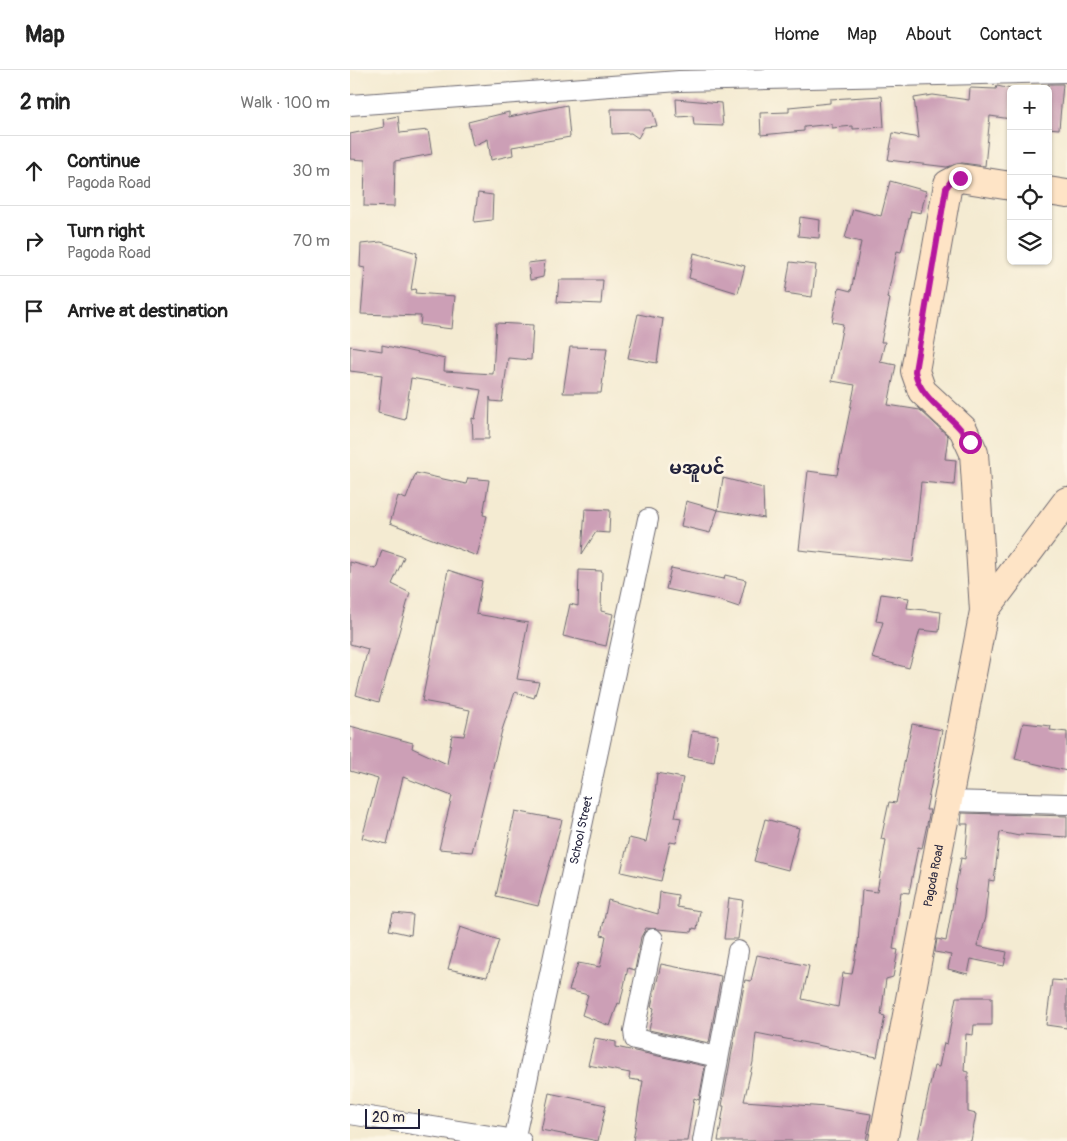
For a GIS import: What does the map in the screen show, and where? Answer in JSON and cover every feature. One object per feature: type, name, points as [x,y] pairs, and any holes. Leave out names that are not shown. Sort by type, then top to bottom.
[{"type":"main road","name":"Pagoda Road","points":[[883,1141],[984,611],[974,453],[963,429],[922,391],[915,371],[948,184],[960,178],[1007,185]]},
{"type":"main road","points":[[1052,192],[1067,194]]},
{"type":"main road","name":"Pagoda Road","points":[[984,611],[1067,500]]},
{"type":"street","points":[[350,105],[679,81],[880,73],[1067,72]]},
{"type":"street","name":"School Street","points":[[516,1141],[648,520]]},
{"type":"street","points":[[948,801],[1067,804]]},
{"type":"street","points":[[653,940],[634,1031],[635,1039],[718,1057]]},
{"type":"street","points":[[703,1141],[738,951]]},
{"type":"street","points":[[350,1114],[516,1141]]},
{"type":"building","points":[[1063,84],[1059,129],[1052,128],[1052,85],[1048,85]]},
{"type":"building","points":[[997,86],[1007,88],[1007,118],[990,116],[985,166],[962,163],[947,167],[888,160],[893,133],[919,138],[914,98],[933,95],[969,100],[970,88],[996,89]]},
{"type":"building","points":[[882,96],[884,127],[853,129],[853,126],[832,128],[832,124],[804,127],[804,131],[761,135],[760,113],[789,112],[789,107],[830,103],[830,99]]},
{"type":"building","points":[[676,99],[721,103],[723,126],[694,125],[693,116],[677,117]]},
{"type":"building","points":[[567,105],[570,137],[512,147],[513,155],[491,160],[488,139],[473,146],[468,122],[509,112],[509,117]]},
{"type":"building","points":[[611,109],[652,109],[657,126],[644,127],[638,138],[631,133],[612,134]]},
{"type":"building","points":[[398,116],[400,133],[428,130],[432,154],[395,161],[394,207],[364,206],[365,160],[350,159],[350,134],[384,127],[383,119]]},
{"type":"building","points":[[890,181],[926,191],[921,213],[911,211],[901,252],[897,251],[887,298],[890,299],[881,342],[885,342],[880,362],[896,365],[888,405],[920,410],[948,436],[945,459],[956,460],[954,485],[921,482],[913,562],[799,550],[808,471],[837,475],[855,385],[832,381],[843,324],[832,322],[839,288],[851,291],[861,242],[845,238],[853,209],[881,216]]},
{"type":"building","points":[[478,193],[493,195],[492,220],[474,222]]},
{"type":"building","points":[[800,217],[820,220],[819,238],[798,236]]},
{"type":"building","points":[[381,242],[417,253],[411,290],[416,289],[415,293],[455,296],[452,329],[420,325],[421,316],[361,314],[365,268],[360,267],[361,244]]},
{"type":"building","points":[[694,253],[745,266],[738,293],[689,278]]},
{"type":"building","points":[[545,261],[543,277],[530,280],[528,263]]},
{"type":"building","points":[[790,262],[816,265],[812,297],[785,293]]},
{"type":"building","points":[[559,280],[603,280],[601,304],[557,302]]},
{"type":"building","points":[[638,314],[663,319],[657,363],[628,358]]},
{"type":"building","points":[[496,323],[533,325],[531,360],[508,358],[502,402],[491,401],[490,397],[489,439],[473,439],[472,418],[475,419],[481,390],[411,378],[405,420],[378,413],[382,375],[350,371],[350,346],[382,351],[382,345],[445,359],[444,371],[493,374]]},
{"type":"building","points":[[570,347],[607,348],[601,393],[563,393]]},
{"type":"building","points":[[416,473],[466,484],[468,478],[489,480],[483,515],[487,516],[477,556],[390,523],[398,496],[406,499]]},
{"type":"building","points":[[723,478],[763,488],[764,518],[718,510]]},
{"type":"building","points":[[686,501],[718,510],[710,533],[681,526]]},
{"type":"building","points":[[585,509],[610,510],[609,533],[596,532],[582,554]]},
{"type":"building","points":[[382,550],[404,557],[392,584],[410,593],[379,702],[356,695],[368,649],[350,644],[350,562],[376,569]]},
{"type":"building","points":[[671,568],[724,579],[725,575],[746,580],[739,607],[718,600],[666,589]]},
{"type":"building","points":[[448,570],[482,581],[476,614],[528,623],[517,679],[539,682],[534,698],[515,692],[502,730],[472,852],[439,849],[452,796],[403,777],[387,844],[362,838],[378,779],[350,771],[350,726],[413,743],[412,748],[447,764],[452,735],[464,736],[470,710],[422,701]]},
{"type":"building","points":[[579,570],[602,571],[601,611],[613,614],[606,646],[563,636],[570,604],[578,606]]},
{"type":"building","points":[[881,594],[909,598],[907,608],[941,612],[939,632],[920,630],[909,668],[872,658],[883,622],[876,621]]},
{"type":"building","points":[[1023,723],[1051,726],[1050,730],[1067,732],[1067,771],[1015,759]]},
{"type":"building","points":[[912,724],[942,730],[926,810],[930,810],[922,848],[918,847],[909,893],[901,892],[893,949],[898,950],[893,977],[886,979],[881,1015],[885,1016],[877,1057],[756,1033],[753,1062],[744,1101],[826,1107],[871,1114],[866,1141],[718,1141],[724,1106],[722,1106],[745,980],[751,981],[757,955],[809,966],[802,999],[838,1007],[843,973],[852,974],[858,943],[862,890],[877,892],[886,840],[881,839],[889,802],[896,803]]},
{"type":"building","points":[[692,731],[718,735],[714,762],[688,757]]},
{"type":"building","points":[[657,773],[683,778],[675,817],[681,818],[676,843],[670,842],[661,881],[621,872],[629,838],[646,842],[654,804]]},
{"type":"building","points":[[515,811],[562,820],[538,906],[496,896]]},
{"type":"building","points":[[962,813],[1067,816],[1067,837],[1020,834],[1019,836],[1000,832],[994,881],[989,880],[985,917],[977,946],[1007,952],[1004,966],[971,959],[968,974],[948,969],[951,955],[935,952],[937,939],[946,941],[961,858],[965,859],[968,824],[961,824]]},
{"type":"building","points":[[765,819],[799,828],[788,870],[754,861]]},
{"type":"building","points":[[660,892],[678,895],[677,907],[700,911],[697,929],[693,928],[692,932],[646,928],[641,937],[635,970],[628,968],[620,1004],[618,1003],[610,1026],[582,1015],[588,995],[569,990],[578,963],[600,967],[606,936],[601,935],[608,900],[658,914]]},
{"type":"building","points":[[729,898],[743,900],[738,939],[724,939]]},
{"type":"building","points":[[393,913],[413,915],[411,935],[389,930]]},
{"type":"building","points":[[460,927],[499,940],[487,977],[448,969]]},
{"type":"building","points":[[661,964],[721,976],[709,1043],[649,1030],[654,1008],[651,1007]]},
{"type":"building","points":[[1052,980],[1067,981],[1067,1028],[1046,1025]]},
{"type":"building","points":[[956,997],[992,997],[992,1025],[974,1025],[973,1035],[966,1034],[964,1071],[968,1072],[968,1112],[976,1114],[971,1141],[918,1141],[934,1066],[939,1067],[944,1043],[947,1044]]},
{"type":"building","points":[[595,1038],[616,1042],[616,1047],[705,1066],[699,1100],[694,1098],[687,1141],[633,1141],[643,1081],[629,1079],[630,1073],[588,1065]]},
{"type":"building","points":[[549,1093],[606,1105],[598,1141],[541,1130]]},
{"type":"district","name":"မအူပင်","points":[[697,468]]},
{"type":"route","points":[[960,178],[952,180],[946,188],[915,371],[916,380],[922,391],[963,429],[970,442]]}]
